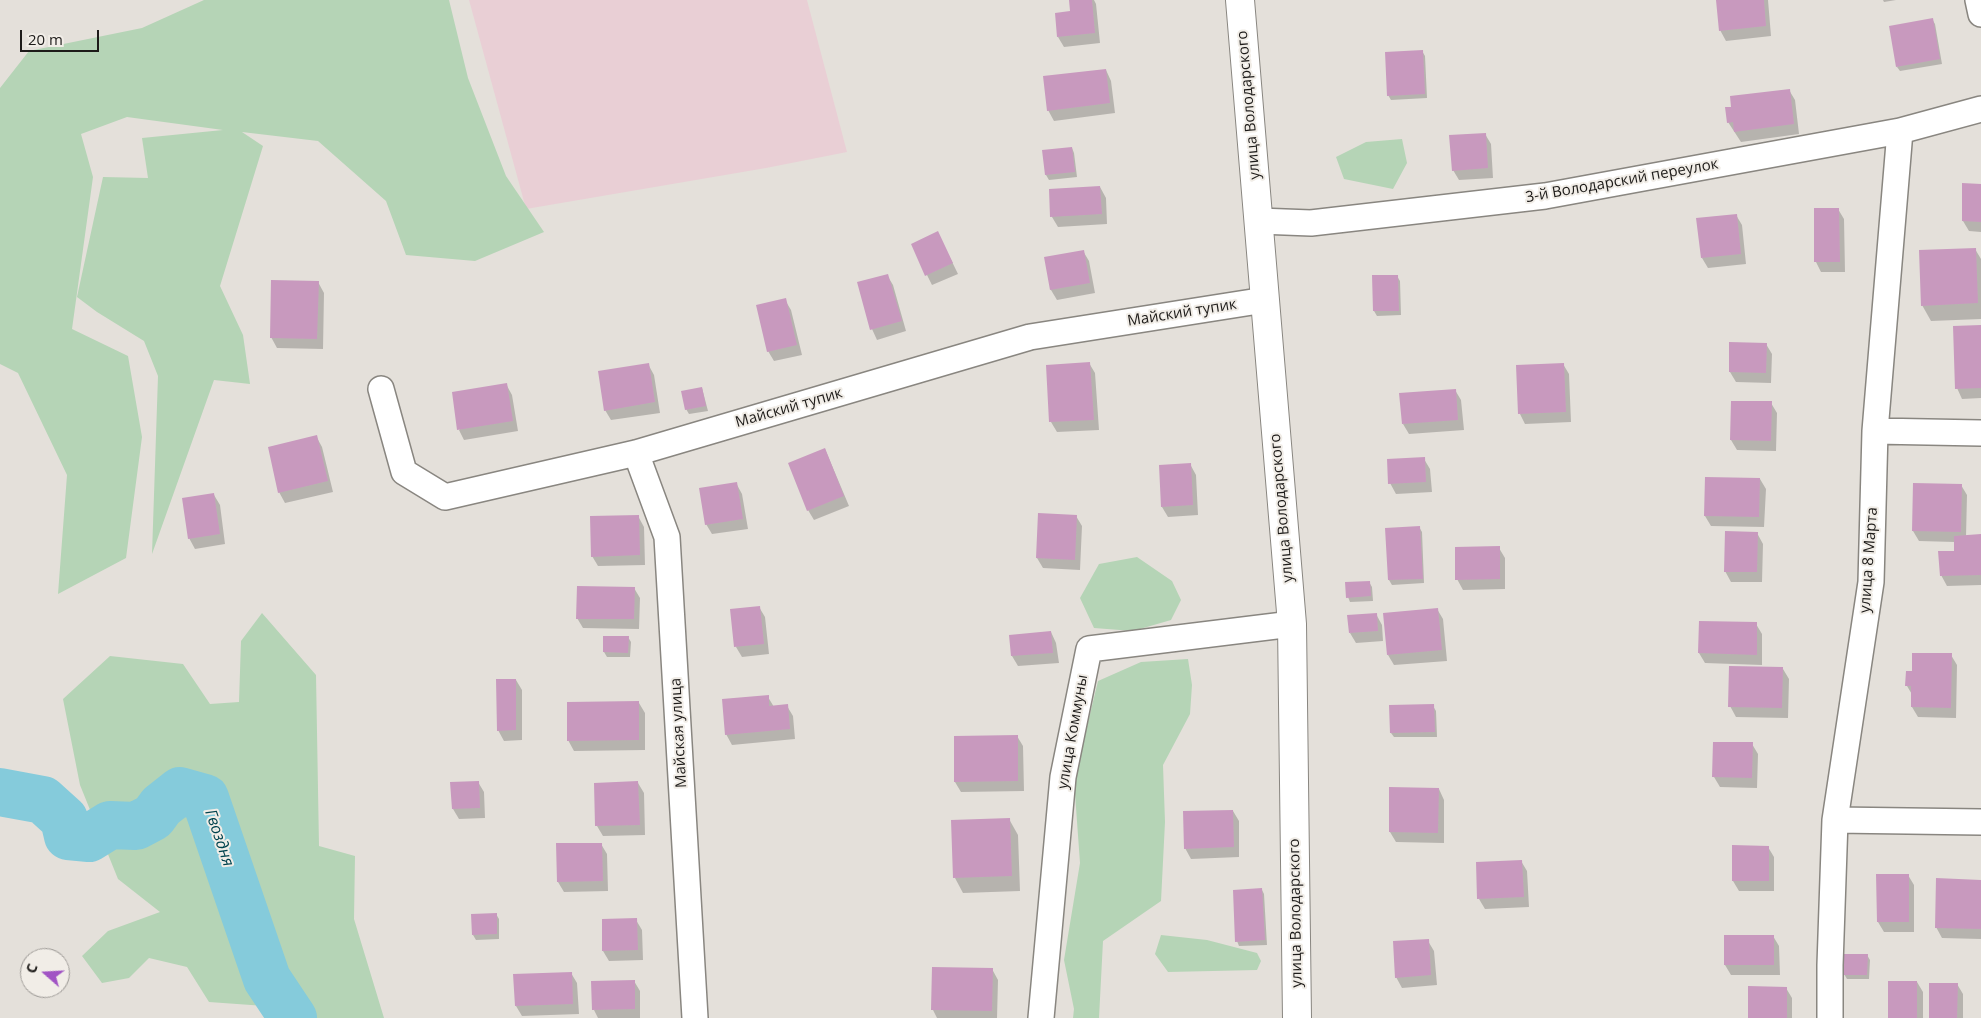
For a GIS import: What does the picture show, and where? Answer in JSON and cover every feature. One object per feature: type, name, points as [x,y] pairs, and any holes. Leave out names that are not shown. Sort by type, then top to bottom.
[{"type":"main road","name":"улица Володарского","points":[[1240,0],[1292,624],[1297,1018]]},
{"type":"street","points":[[1978,0],[1981,14]]},
{"type":"street","name":"3-й Володарский переулок","points":[[1259,221],[1311,223],[1545,196],[1900,132],[1981,109]]},
{"type":"street","name":"улица 8 Марта","points":[[1830,1018],[1835,820],[1871,582],[1876,431],[1900,132]]},
{"type":"street","name":"Майский тупик","points":[[381,389],[404,472],[445,497],[636,453],[1030,337],[1265,300]]},
{"type":"street","points":[[1876,431],[1981,433]]},
{"type":"street","name":"Майская улица","points":[[636,453],[667,537],[695,1018]]},
{"type":"street","name":"улица Коммуны","points":[[1041,1018],[1063,777],[1089,649],[1292,624]]},
{"type":"street","points":[[1835,820],[1981,822]]},
{"type":"shaded area","points":[[469,0],[807,0],[847,152],[766,168],[526,209]]},
{"type":"green space","points":[[204,0],[449,0],[468,78],[506,176],[544,232],[475,261],[406,255],[386,201],[318,141],[242,132],[263,146],[220,286],[243,335],[250,384],[214,380],[152,554],[158,376],[144,341],[97,312],[77,297],[103,177],[148,178],[142,138],[223,130],[127,117],[81,134],[93,177],[72,329],[128,356],[142,437],[126,558],[58,594],[67,475],[18,373],[0,364],[0,88],[29,51],[142,28]]},
{"type":"green space","points":[[1402,139],[1407,163],[1393,189],[1344,179],[1336,157],[1366,142]]},
{"type":"green space","points":[[1137,557],[1172,581],[1181,600],[1171,620],[1133,631],[1094,628],[1080,598],[1099,564]]},
{"type":"green space","points":[[262,613],[316,675],[319,846],[355,856],[354,919],[384,1018],[268,1018],[265,1006],[209,1002],[187,967],[149,958],[129,978],[102,983],[82,956],[108,931],[160,912],[118,879],[80,785],[63,699],[110,656],[183,664],[210,704],[239,702],[241,641]]},
{"type":"green space","points":[[1188,659],[1192,685],[1190,714],[1163,765],[1165,822],[1161,901],[1103,941],[1099,1018],[1073,1018],[1074,1009],[1064,960],[1080,863],[1074,780],[1098,681],[1141,662]]},
{"type":"green space","points":[[1161,935],[1207,940],[1257,953],[1261,961],[1257,970],[1168,972],[1155,954]]},
{"type":"building","points":[[1069,0],[1092,0],[1095,33],[1057,37],[1055,13],[1070,11]]},
{"type":"building","points":[[1716,0],[1764,0],[1766,26],[1719,31]]},
{"type":"building","points":[[1933,18],[1940,59],[1896,67],[1889,26]]},
{"type":"building","points":[[1423,50],[1425,94],[1387,96],[1385,52]]},
{"type":"building","points":[[1106,69],[1110,103],[1047,111],[1043,76]]},
{"type":"building","points":[[1790,89],[1794,124],[1734,132],[1733,122],[1727,123],[1725,107],[1731,107],[1730,96]]},
{"type":"building","points":[[1486,133],[1488,168],[1452,171],[1449,135]]},
{"type":"building","points":[[1072,147],[1075,172],[1045,175],[1042,150]]},
{"type":"building","points":[[1962,183],[1981,184],[1981,222],[1962,221]]},
{"type":"building","points":[[1100,186],[1102,214],[1050,217],[1049,189]]},
{"type":"building","points":[[1814,208],[1839,208],[1840,262],[1814,262]]},
{"type":"building","points":[[1737,214],[1741,254],[1701,258],[1696,218]]},
{"type":"building","points":[[938,231],[953,263],[925,276],[911,244]]},
{"type":"building","points":[[1976,248],[1978,303],[1921,306],[1919,250]]},
{"type":"building","points":[[1084,250],[1090,283],[1050,290],[1044,257]]},
{"type":"building","points":[[888,274],[902,321],[870,330],[857,282]]},
{"type":"building","points":[[1372,275],[1398,275],[1399,311],[1373,311]]},
{"type":"building","points":[[271,280],[319,281],[317,339],[270,338]]},
{"type":"building","points":[[786,298],[797,345],[767,352],[756,305]]},
{"type":"building","points":[[1981,325],[1981,388],[1955,389],[1953,326]]},
{"type":"building","points":[[1729,342],[1767,343],[1766,373],[1729,372]]},
{"type":"building","points":[[1090,362],[1094,420],[1049,422],[1046,365]]},
{"type":"building","points":[[649,363],[655,402],[604,411],[598,371]]},
{"type":"building","points":[[1564,363],[1566,412],[1518,414],[1516,365]]},
{"type":"building","points":[[507,383],[513,421],[457,430],[452,392]]},
{"type":"building","points":[[702,387],[706,406],[685,410],[681,391]]},
{"type":"building","points":[[1456,389],[1458,420],[1402,424],[1399,393]]},
{"type":"building","points":[[1731,401],[1772,401],[1771,441],[1730,440]]},
{"type":"building","points":[[317,435],[328,481],[278,493],[268,447]]},
{"type":"building","points":[[825,448],[844,496],[807,511],[788,463]]},
{"type":"building","points":[[1425,457],[1426,482],[1388,484],[1387,459]]},
{"type":"building","points":[[1191,463],[1193,505],[1161,507],[1159,465]]},
{"type":"building","points":[[1705,477],[1760,478],[1759,517],[1704,516]]},
{"type":"building","points":[[737,482],[743,519],[705,525],[699,488]]},
{"type":"building","points":[[1913,483],[1962,484],[1961,532],[1912,531]]},
{"type":"building","points":[[214,493],[220,534],[188,539],[182,498]]},
{"type":"building","points":[[1038,513],[1077,515],[1075,560],[1036,558]]},
{"type":"building","points":[[639,515],[640,555],[591,557],[590,516]]},
{"type":"building","points":[[1420,526],[1423,579],[1388,580],[1385,528]]},
{"type":"building","points":[[1725,531],[1758,532],[1757,572],[1724,572]]},
{"type":"building","points":[[1981,534],[1981,575],[1940,576],[1938,551],[1954,551],[1954,536]]},
{"type":"building","points":[[1500,546],[1500,579],[1455,580],[1455,547]]},
{"type":"building","points":[[1370,581],[1371,596],[1346,598],[1345,582]]},
{"type":"building","points":[[577,586],[635,587],[634,619],[576,619]]},
{"type":"building","points":[[760,606],[764,644],[734,647],[730,609]]},
{"type":"building","points":[[1438,608],[1442,650],[1387,655],[1383,613]]},
{"type":"building","points":[[1377,613],[1378,631],[1349,633],[1347,615]]},
{"type":"building","points":[[1699,621],[1757,622],[1757,655],[1698,653]]},
{"type":"building","points":[[1051,631],[1053,653],[1011,656],[1009,635]]},
{"type":"building","points":[[603,636],[629,636],[628,653],[603,652]]},
{"type":"building","points":[[1912,653],[1952,653],[1951,708],[1911,707],[1911,686],[1905,686],[1906,671],[1912,671]]},
{"type":"building","points":[[1729,666],[1783,667],[1782,708],[1728,707]]},
{"type":"building","points":[[496,679],[516,679],[516,730],[497,731]]},
{"type":"building","points":[[769,695],[769,706],[788,704],[790,729],[725,735],[722,699]]},
{"type":"building","points":[[639,701],[639,740],[567,741],[567,702]]},
{"type":"building","points":[[1434,704],[1435,732],[1390,733],[1389,705]]},
{"type":"building","points":[[1018,735],[1018,781],[954,782],[954,736]]},
{"type":"building","points":[[1713,742],[1753,742],[1752,778],[1712,777]]},
{"type":"building","points":[[479,781],[480,808],[452,809],[450,782]]},
{"type":"building","points":[[638,781],[640,825],[595,826],[594,783]]},
{"type":"building","points":[[1389,787],[1439,788],[1438,833],[1389,832]]},
{"type":"building","points":[[1233,810],[1234,847],[1184,849],[1183,811]]},
{"type":"building","points":[[1010,818],[1012,876],[953,878],[951,820]]},
{"type":"building","points":[[556,843],[602,843],[603,881],[557,882]]},
{"type":"building","points":[[1732,845],[1769,846],[1769,881],[1732,881]]},
{"type":"building","points":[[1522,860],[1524,897],[1477,899],[1476,862]]},
{"type":"building","points":[[1876,874],[1909,874],[1909,922],[1877,922]]},
{"type":"building","points":[[1936,878],[1981,880],[1981,929],[1935,928]]},
{"type":"building","points":[[1262,888],[1265,940],[1235,942],[1233,890]]},
{"type":"building","points":[[497,913],[497,934],[472,935],[471,914]]},
{"type":"building","points":[[637,918],[638,950],[602,951],[602,919]]},
{"type":"building","points":[[1724,935],[1774,935],[1774,965],[1724,965]]},
{"type":"building","points":[[1429,939],[1431,975],[1395,978],[1393,941]]},
{"type":"building","points":[[1843,954],[1868,954],[1867,975],[1843,975]]},
{"type":"building","points":[[932,967],[993,968],[992,1011],[931,1010]]},
{"type":"building","points":[[572,972],[573,1004],[515,1006],[513,974]]},
{"type":"building","points":[[635,980],[635,1009],[592,1010],[591,981]]},
{"type":"building","points":[[1888,981],[1917,981],[1917,1018],[1888,1018]]},
{"type":"building","points":[[1929,983],[1958,983],[1957,1018],[1929,1018]]},
{"type":"building","points":[[1748,986],[1787,987],[1787,1018],[1748,1018]]},
{"type":"waterway","name":"Гвоздня","points":[[0,792],[43,800],[64,819],[68,836],[89,838],[110,825],[136,826],[153,817],[161,806],[180,791],[205,798],[267,979],[293,1018]]}]
